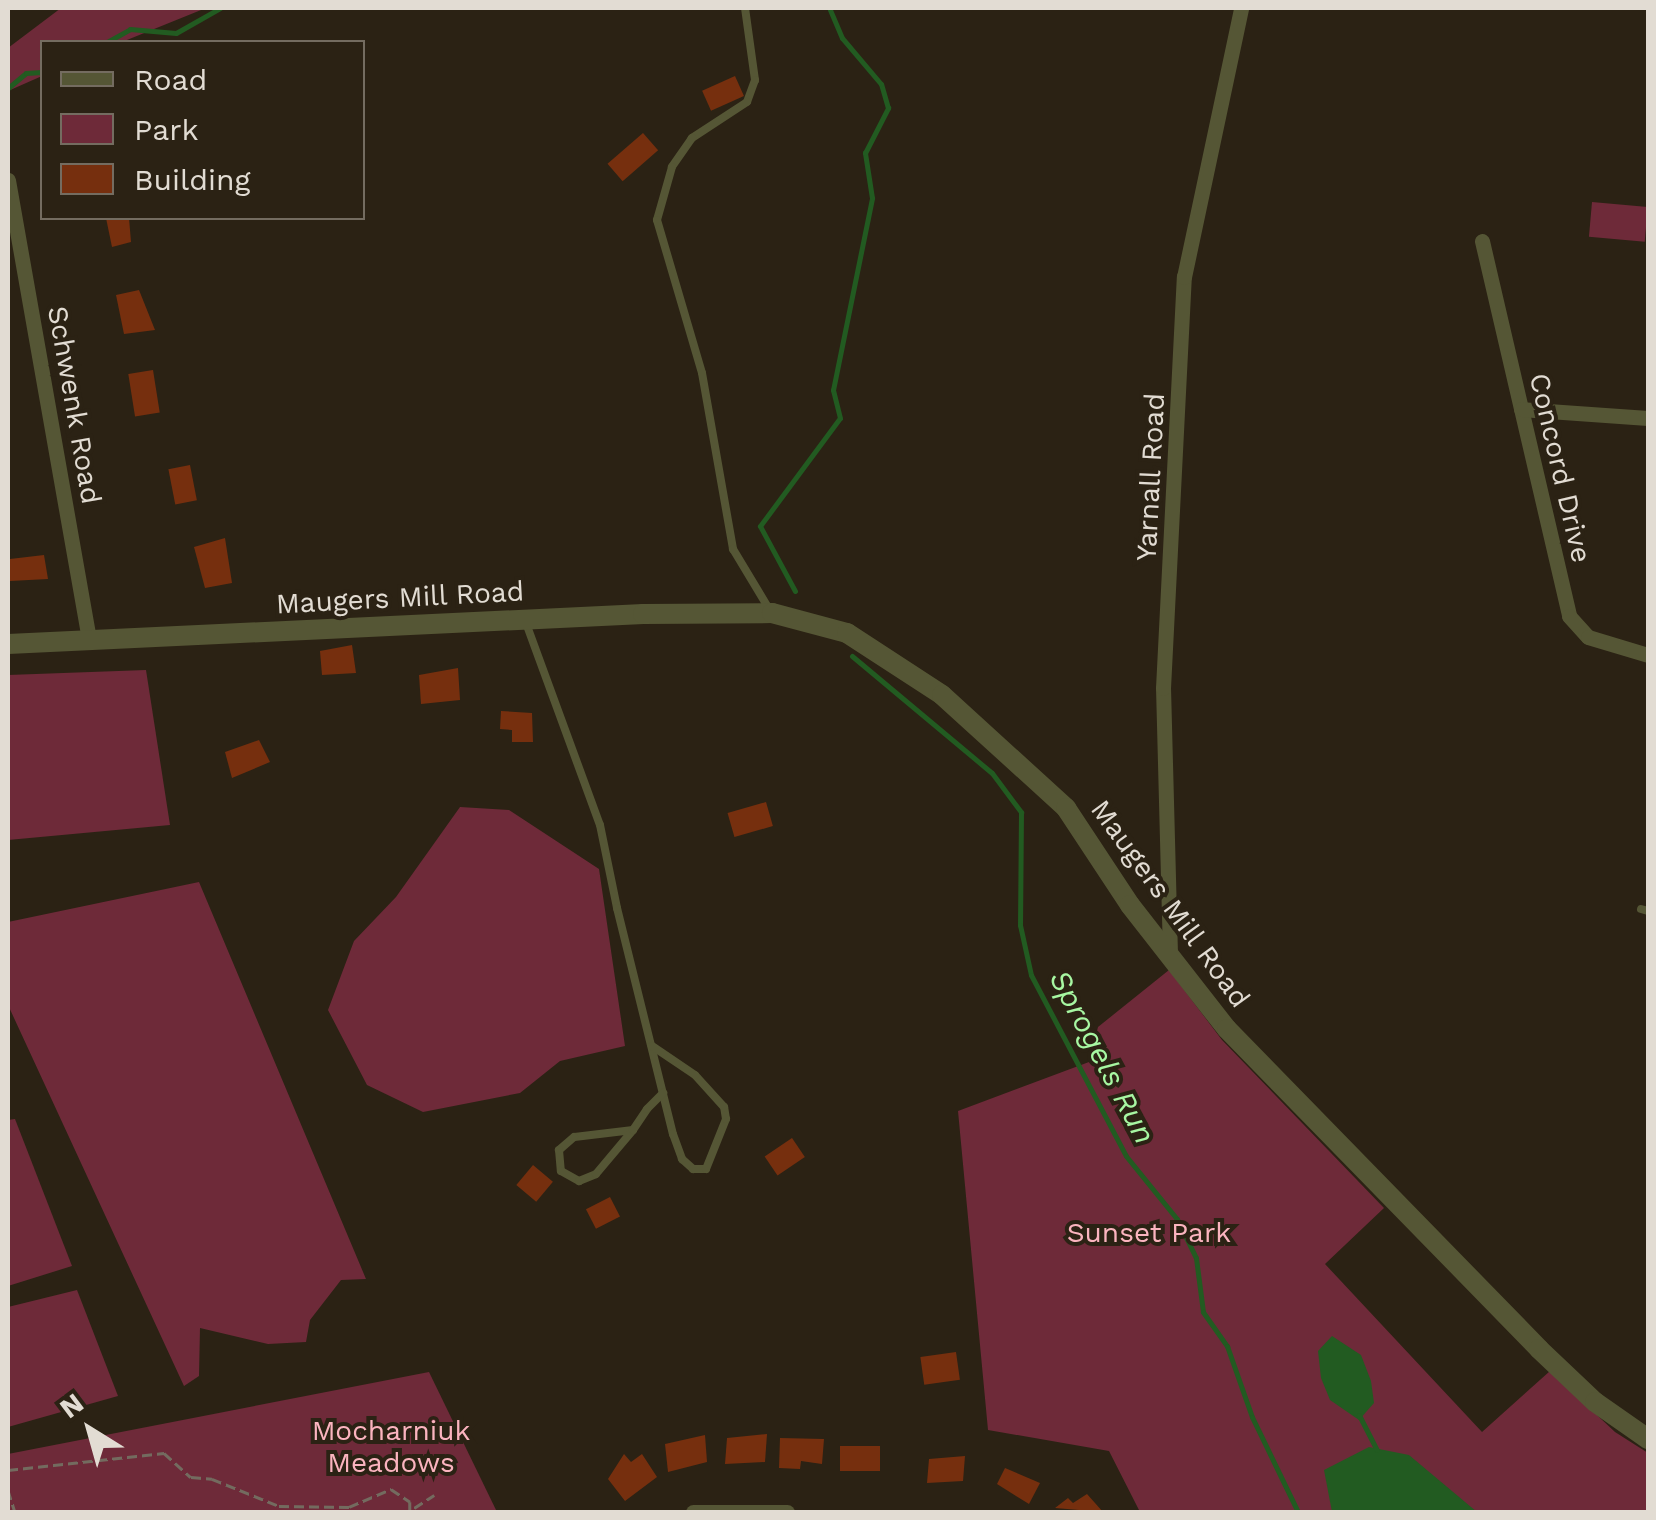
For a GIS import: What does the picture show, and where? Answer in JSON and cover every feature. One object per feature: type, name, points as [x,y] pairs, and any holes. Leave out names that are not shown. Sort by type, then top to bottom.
[{"type":"street","name":"Yarnall Road","points":[[1170,954],[1163,688],[1184,277],[1241,8]]},
{"type":"street","name":"Schwenk Road","points":[[8,180],[88,640]]},
{"type":"street","name":"Concord Drive","points":[[1482,241],[1569,616],[1588,637],[1648,654]]},
{"type":"street","points":[[1520,409],[1648,418]]},
{"type":"street","name":"Maugers Mill Road","points":[[8,644],[524,619],[772,613],[846,633],[942,694],[1066,808],[1227,1030],[1539,1348],[1595,1402],[1648,1440]]},
{"type":"street","points":[[692,1512],[788,1512]]},
{"type":"lane","points":[[745,8],[755,80],[747,102],[692,138],[666,182],[657,220],[716,433],[720,503],[733,549],[772,613]]},
{"type":"lane","points":[[524,619],[594,808],[663,1093],[682,1158],[693,1168],[706,1168],[726,1118],[724,1107],[695,1075],[652,1046]]},
{"type":"lane","points":[[633,1130],[574,1136],[559,1150],[561,1171],[589,1179],[633,1130],[663,1093]]},
{"type":"path","points":[[8,1470],[164,1453],[191,1477],[279,1506],[350,1507],[392,1489],[411,1510],[434,1494]]},
{"type":"path","points":[[8,1490],[14,1512]]},
{"type":"green space","points":[[61,8],[206,8],[127,40],[40,40],[40,77],[8,91],[8,48]]},
{"type":"green space","points":[[1592,202],[1648,207],[1645,242],[1589,237]]},
{"type":"green space","points":[[146,670],[170,825],[8,840],[8,675]]},
{"type":"green space","points":[[460,807],[509,810],[599,869],[625,1046],[560,1061],[520,1093],[423,1112],[367,1085],[328,1010],[354,941],[396,897]]},
{"type":"green space","points":[[199,882],[366,1279],[341,1280],[310,1320],[306,1342],[268,1344],[200,1328],[199,1376],[184,1386],[8,1005],[8,922]]},
{"type":"green space","name":"Sunset Park","points":[[1169,970],[1222,1040],[1384,1208],[1325,1264],[1482,1432],[1550,1371],[1615,1432],[1648,1453],[1648,1512],[1140,1512],[1109,1451],[988,1430],[958,1111],[1089,1062],[1098,1027]]},
{"type":"green space","points":[[15,1119],[72,1266],[8,1286],[8,1120]]},
{"type":"green space","points":[[77,1290],[118,1396],[8,1427],[8,1307]]},
{"type":"green space","name":"Mocharniuk Meadows","points":[[429,1372],[497,1512],[8,1512],[8,1454]]},
{"type":"shaded area","points":[[1332,1336],[1361,1355],[1371,1381],[1374,1403],[1359,1420],[1330,1400],[1321,1378],[1318,1351]]},
{"type":"shaded area","points":[[1369,1447],[1409,1455],[1477,1512],[1332,1512],[1324,1470]]},
{"type":"building","points":[[735,76],[744,96],[711,111],[702,91]]},
{"type":"building","points":[[643,133],[658,150],[623,181],[608,164]]},
{"type":"building","points":[[106,220],[129,220],[131,242],[112,247]]},
{"type":"building","points":[[139,290],[155,330],[124,334],[116,295]]},
{"type":"building","points":[[153,370],[160,412],[135,416],[128,374]]},
{"type":"building","points":[[190,465],[197,500],[175,505],[168,469]]},
{"type":"building","points":[[225,538],[232,583],[205,588],[194,547]]},
{"type":"building","points":[[44,555],[48,579],[10,581],[10,559]]},
{"type":"building","points":[[352,645],[356,673],[322,675],[320,651]]},
{"type":"building","points":[[458,668],[460,700],[421,704],[419,675]]},
{"type":"building","points":[[501,711],[532,713],[533,742],[512,742],[512,730],[500,729]]},
{"type":"building","points":[[259,740],[270,762],[232,778],[225,752]]},
{"type":"building","points":[[766,802],[773,826],[734,837],[728,813]]},
{"type":"building","points":[[792,1138],[805,1157],[778,1176],[765,1156]]},
{"type":"building","points":[[533,1165],[553,1182],[536,1202],[516,1185]]},
{"type":"building","points":[[610,1197],[620,1217],[596,1229],[586,1209]]},
{"type":"building","points":[[956,1352],[960,1380],[924,1385],[920,1357]]},
{"type":"building","points":[[767,1434],[765,1462],[725,1464],[727,1438]]},
{"type":"building","points":[[705,1435],[707,1462],[668,1472],[665,1444]]},
{"type":"building","points":[[780,1438],[824,1439],[822,1464],[801,1461],[800,1469],[779,1468]]},
{"type":"building","points":[[840,1446],[880,1446],[880,1471],[840,1471]]},
{"type":"building","points":[[624,1454],[631,1462],[642,1454],[657,1477],[625,1501],[608,1479]]},
{"type":"building","points":[[965,1456],[963,1481],[927,1483],[929,1459]]},
{"type":"building","points":[[1005,1468],[1040,1483],[1029,1504],[997,1484]]},
{"type":"building","points":[[1087,1494],[1103,1512],[1055,1508],[1068,1498],[1073,1503]]},
{"type":"waterway","points":[[111,40],[130,29],[176,33],[220,8]]},
{"type":"waterway","name":"Sprogels Run","points":[[795,591],[760,526],[840,418],[833,390],[872,198],[865,153],[888,108],[881,84],[842,38],[829,8]]},
{"type":"waterway","points":[[8,88],[26,73],[40,72]]},
{"type":"waterway","name":"Sprogels Run","points":[[852,656],[992,773],[1021,812],[1020,925],[1031,975],[1126,1156],[1177,1219],[1196,1258],[1203,1312],[1227,1346],[1252,1417],[1298,1512]]},
{"type":"waterway","points":[[1359,1415],[1377,1450]]}]
